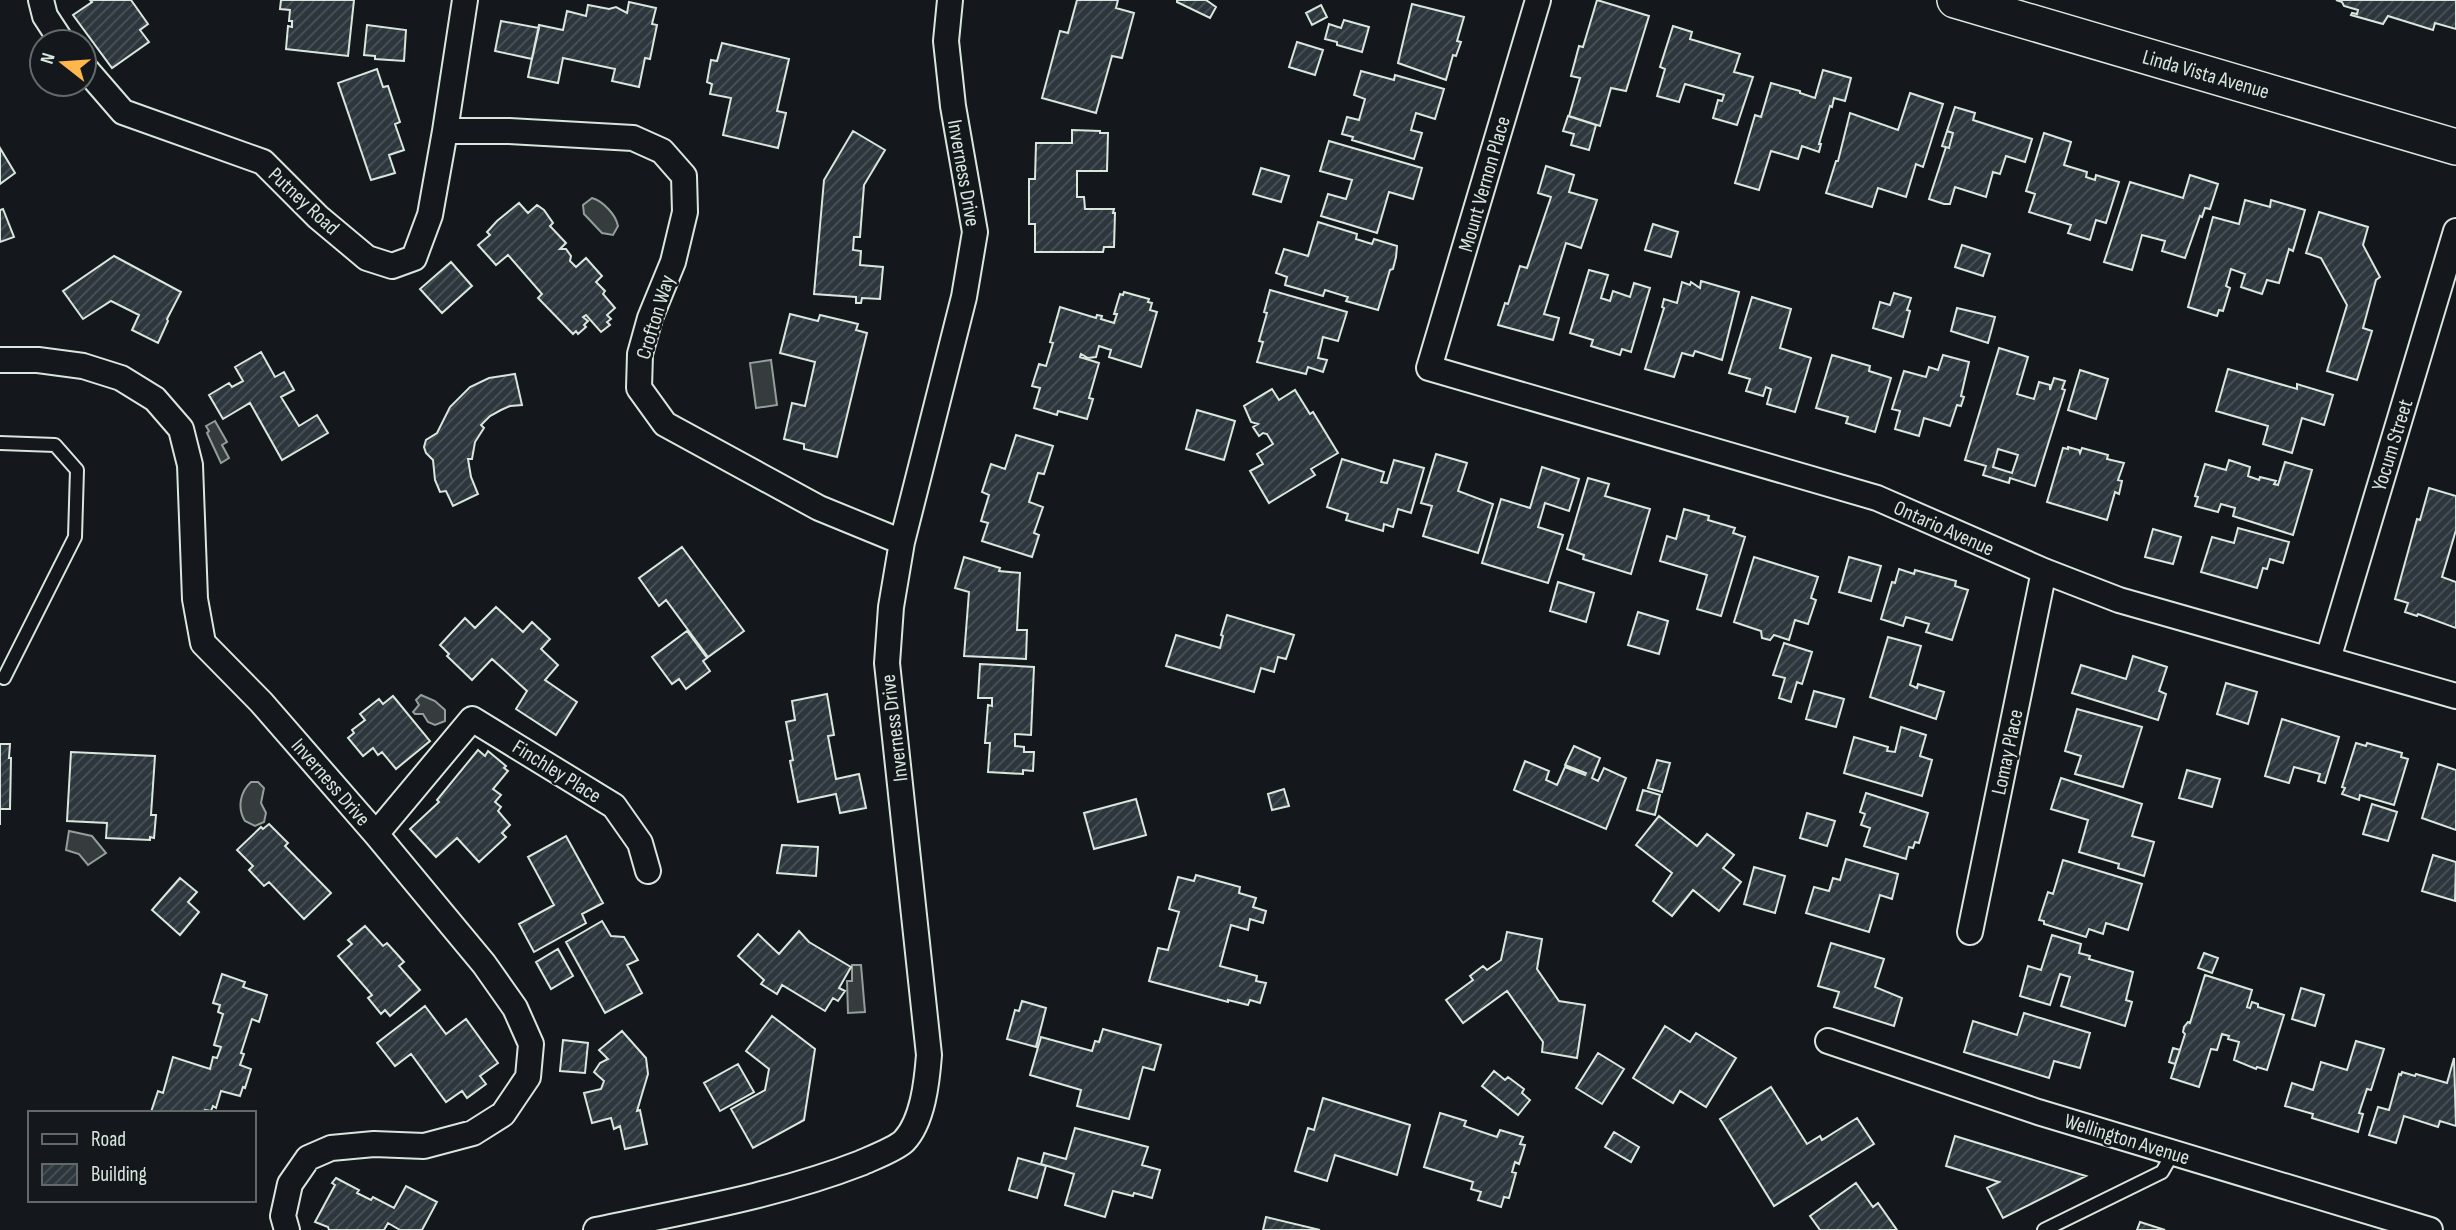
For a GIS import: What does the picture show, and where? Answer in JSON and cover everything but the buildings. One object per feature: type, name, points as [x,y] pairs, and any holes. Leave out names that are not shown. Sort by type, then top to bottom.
[{"type":"main road","name":"Linda Vista Avenue","points":[[1969,2],[2456,147]]},
{"type":"street","points":[[41,0],[45,16],[53,28]]},
{"type":"street","name":"Putney Road","points":[[98,83],[123,112],[263,162],[318,217],[367,258],[392,266],[414,258],[430,215],[453,132],[465,0]]},
{"type":"street","name":"Inverness Drive","points":[[596,1230],[743,1198],[824,1177],[903,1142],[917,1118],[927,1083],[929,1055],[887,663],[891,607],[902,542],[964,298],[975,232],[951,94],[946,41],[950,0]]},
{"type":"street","name":"Mount Vernon Place","points":[[1429,369],[1538,0]]},
{"type":"street","name":"Crofton Way","points":[[453,132],[509,131],[633,138],[662,151],[684,176],[685,212],[673,262],[650,318],[640,354],[639,388],[665,424],[819,508],[902,542]]},
{"type":"street","name":"Yocum Street","points":[[2328,659],[2456,231]]},
{"type":"street","name":"Inverness Drive","points":[[0,360],[38,360],[83,366],[121,378],[155,400],[181,429],[190,465],[194,587],[203,643],[261,702],[484,964],[515,1008],[531,1044],[528,1077],[503,1114],[473,1133],[424,1146],[374,1144],[331,1148],[308,1158],[290,1184],[283,1216],[287,1230]]},
{"type":"street","name":"Ontario Avenue","points":[[1429,369],[1877,498],[2044,571],[2119,600],[2456,696]]},
{"type":"street","name":"Lomay Place","points":[[1970,932],[2044,571]]},
{"type":"street","name":"Finchley Place","points":[[376,834],[472,719],[614,806],[640,843],[648,872]]},
{"type":"street","name":"Wellington Avenue","points":[[1828,1041],[2038,1112],[2430,1230]]},
{"type":"lane","points":[[0,443],[55,445],[78,470],[75,537],[4,678]]},
{"type":"lane","points":[[2044,1230],[2162,1172],[2173,1153]]},
{"type":"shaded area","points":[[592,198],[605,205],[615,217],[618,226],[613,235],[602,233],[584,214],[583,205]]},
{"type":"shaded area","points":[[771,360],[777,405],[756,408],[750,363]]},
{"type":"shaded area","points":[[215,421],[227,442],[222,445],[229,458],[221,463],[206,426]]},
{"type":"shaded area","points":[[421,695],[435,701],[445,710],[445,721],[435,725],[428,722],[423,714],[413,712],[419,705],[416,700]]},
{"type":"shaded area","points":[[251,782],[258,782],[264,788],[261,803],[266,813],[264,822],[255,826],[245,821],[240,806],[244,790]]},
{"type":"shaded area","points":[[69,831],[92,836],[106,853],[88,865],[79,854],[66,850]]},
{"type":"shaded area","points":[[852,965],[861,965],[865,1012],[848,1013],[847,981],[852,981]]}]
